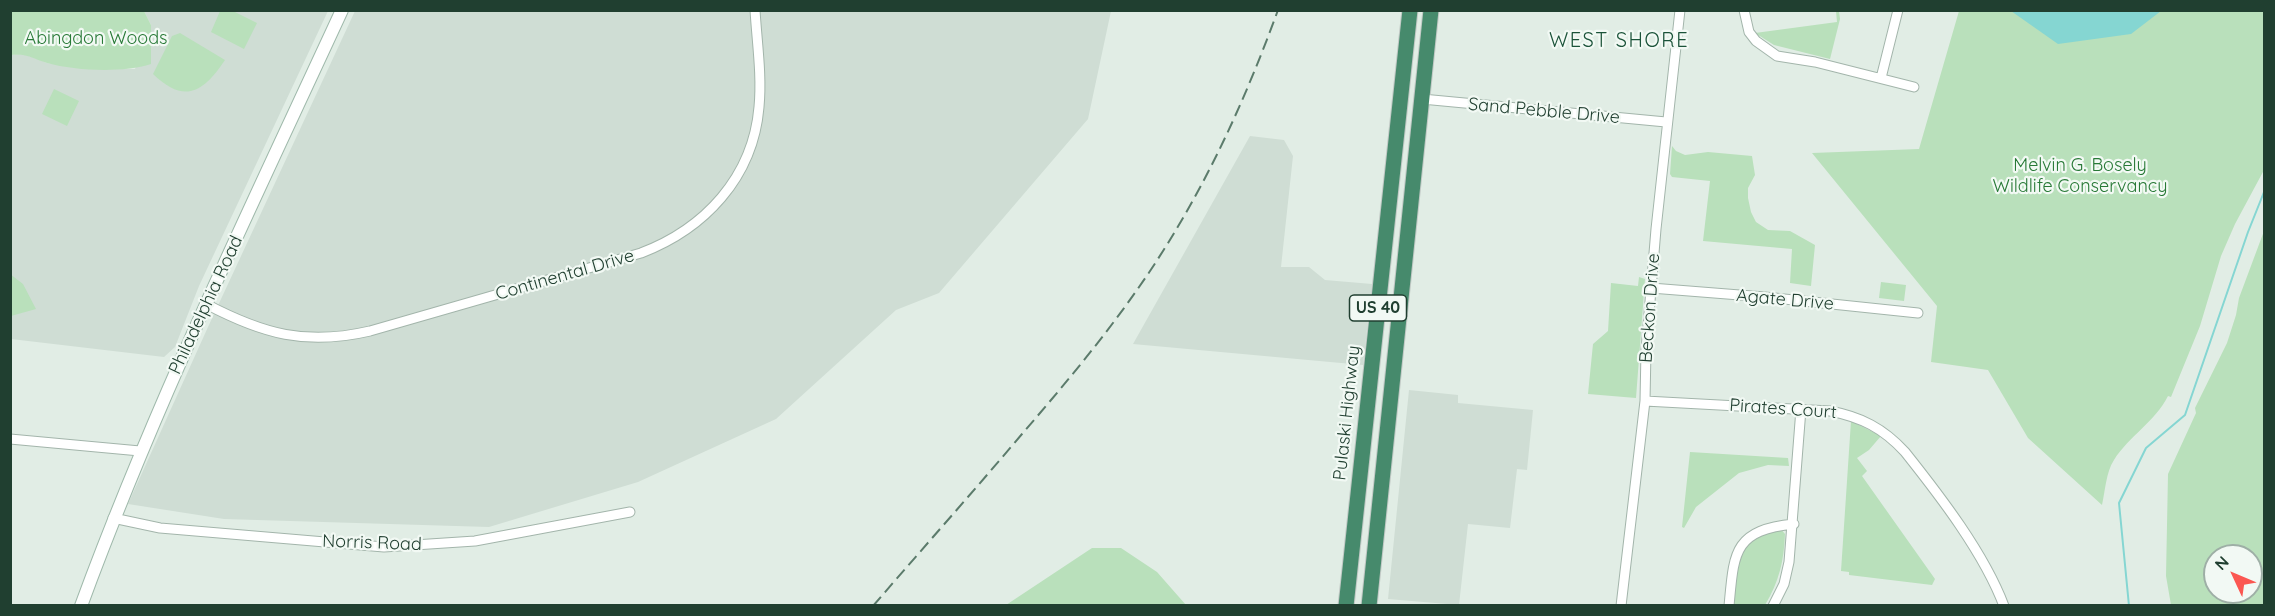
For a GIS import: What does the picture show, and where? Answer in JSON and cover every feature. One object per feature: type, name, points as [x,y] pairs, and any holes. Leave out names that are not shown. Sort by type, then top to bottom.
[{"type":"highway","name":"Pulaski Highway","points":[[1346,606],[1410,10]]},
{"type":"highway","name":"US 40","points":[[1369,606],[1431,10]]},
{"type":"main road","name":"Philadelphia Road","points":[[81,606],[140,451],[342,10]]},
{"type":"street","name":"Continental Drive","points":[[206,304],[248,324],[272,332],[326,339],[370,331],[621,259],[662,245],[693,226],[710,211],[729,189],[745,161],[759,110],[760,88],[755,10]]},
{"type":"street","name":"Beckon Drive","points":[[1621,606],[1645,401],[1651,288],[1666,123],[1680,10]]},
{"type":"street","points":[[1744,10],[1749,32],[1777,56],[1815,62],[1914,87]]},
{"type":"street","points":[[1881,78],[1898,10]]},
{"type":"street","name":"Sand Pebble Drive","points":[[1422,99],[1666,123]]},
{"type":"street","name":"Agate Drive","points":[[1651,288],[1918,313]]},
{"type":"street","name":"Pirates Court","points":[[1645,401],[1801,409],[1847,414],[1875,426],[1892,439],[1915,465],[1975,548],[1989,570],[2004,606]]},
{"type":"street","points":[[1773,606],[1787,573],[1794,524],[1801,409]]},
{"type":"street","points":[[10,438],[140,451]]},
{"type":"street","name":"Norris Road","points":[[113,518],[159,528],[384,547],[475,541],[630,512]]},
{"type":"street","points":[[1729,606],[1734,563],[1742,545],[1760,530],[1771,526],[1794,524]]},
{"type":"shaded area","points":[[144,11],[328,11],[199,286],[175,347],[164,357],[11,339],[11,55],[26,54],[47,63],[83,68],[135,69],[151,25]]},
{"type":"shaded area","points":[[355,11],[1111,11],[1088,119],[939,293],[896,310],[776,419],[638,482],[489,527],[224,519],[128,504]]},
{"type":"shaded area","points":[[1250,136],[1284,140],[1293,156],[1281,267],[1309,267],[1325,280],[1372,284],[1363,365],[1133,344]]},
{"type":"shaded area","points":[[1409,390],[1458,395],[1458,403],[1533,410],[1527,470],[1517,469],[1510,528],[1468,524],[1459,605],[1388,599]]},
{"type":"green space","name":"Abingdon Woods","points":[[11,10],[144,11],[151,25],[151,64],[127,69],[85,69],[59,66],[26,56],[11,55]]},
{"type":"green space","points":[[220,11],[233,11],[257,23],[244,49],[211,32]]},
{"type":"green space","points":[[1836,11],[1839,11],[1840,19],[1830,59],[1774,45],[1755,33],[1837,22]]},
{"type":"green space","name":"Melvin G. Bosely Wildlife Conservancy","points":[[1959,11],[2264,11],[2264,170],[2221,256],[2200,326],[2171,397],[2168,396],[2156,414],[2114,460],[2107,476],[2102,505],[2028,438],[1988,370],[1931,362],[1937,306],[1812,153],[1919,149]]},
{"type":"green space","points":[[180,33],[225,60],[209,80],[192,91],[174,89],[153,74],[172,36]]},
{"type":"green space","points":[[54,89],[79,101],[67,126],[42,114]]},
{"type":"green space","points":[[1672,146],[1676,151],[1685,155],[1708,152],[1752,156],[1755,175],[1748,188],[1751,212],[1756,222],[1768,230],[1790,231],[1815,245],[1811,286],[1790,283],[1792,249],[1703,241],[1710,181],[1672,177],[1670,174]]},
{"type":"green space","points":[[2264,231],[2264,605],[2171,605],[2166,576],[2168,474],[2196,413],[2195,408],[2227,343],[2239,298]]},
{"type":"green space","points":[[10,274],[23,284],[36,309],[11,316]]},
{"type":"green space","points":[[1639,277],[1645,279],[1636,398],[1588,394],[1593,344],[1608,331],[1611,283],[1638,286]]},
{"type":"green space","points":[[1881,282],[1906,285],[1904,301],[1879,298]]},
{"type":"green space","points":[[1851,421],[1881,436],[1869,450],[1857,458],[1867,471],[1862,476],[1935,579],[1932,585],[1849,575],[1849,572],[1841,571]]},
{"type":"green space","points":[[1690,452],[1788,458],[1789,466],[1768,465],[1739,473],[1696,507],[1684,528],[1682,527]]},
{"type":"green space","points":[[1780,528],[1785,534],[1782,562],[1774,588],[1765,605],[1733,606],[1736,569],[1746,544],[1753,538]]},
{"type":"green space","points":[[1092,548],[1121,548],[1157,572],[1186,605],[1006,605]]},
{"type":"water","points":[[2011,11],[2161,11],[2131,34],[2058,44]]},
{"type":"waterway","points":[[2129,606],[2119,503],[2146,448],[2185,415],[2264,192]]},
{"type":"railway","points":[[873,606],[1059,390],[1114,322],[1147,275],[1197,193],[1227,134],[1278,10]]},
{"type":"district","name":"WEST SHORE","points":[[1619,41]]}]
